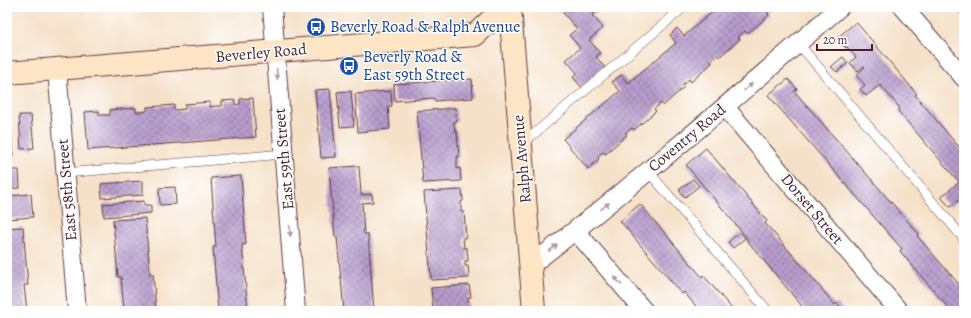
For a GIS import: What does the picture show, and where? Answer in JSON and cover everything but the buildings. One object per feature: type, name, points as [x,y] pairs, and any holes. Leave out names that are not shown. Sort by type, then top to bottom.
[{"type":"street","name":"East 59th Street","points":[[272,7],[296,311]]},
{"type":"street","name":"Beverley Road","points":[[7,73],[475,35],[505,7]]},
{"type":"street","name":"Ralph Avenue","points":[[510,7],[534,311]]},
{"type":"street","name":"Coventry Road","points":[[531,265],[725,107],[840,7]]},
{"type":"street","points":[[903,7],[964,78]]},
{"type":"street","name":"East 58th Street","points":[[57,69],[77,311]]},
{"type":"street","name":"Dorset Street","points":[[725,107],[899,311]]},
{"type":"street","points":[[575,230],[644,311]]},
{"type":"lane","points":[[520,145],[684,7]]},
{"type":"lane","points":[[798,44],[964,239]]},
{"type":"lane","points":[[65,173],[284,154]]},
{"type":"lane","points":[[648,170],[768,311]]},
{"type":"place","name":"Beverly Road & Ralph Avenue","points":[[316,27]]},
{"type":"place","name":"Beverly Road & East 59th Street","points":[[349,66]]}]
